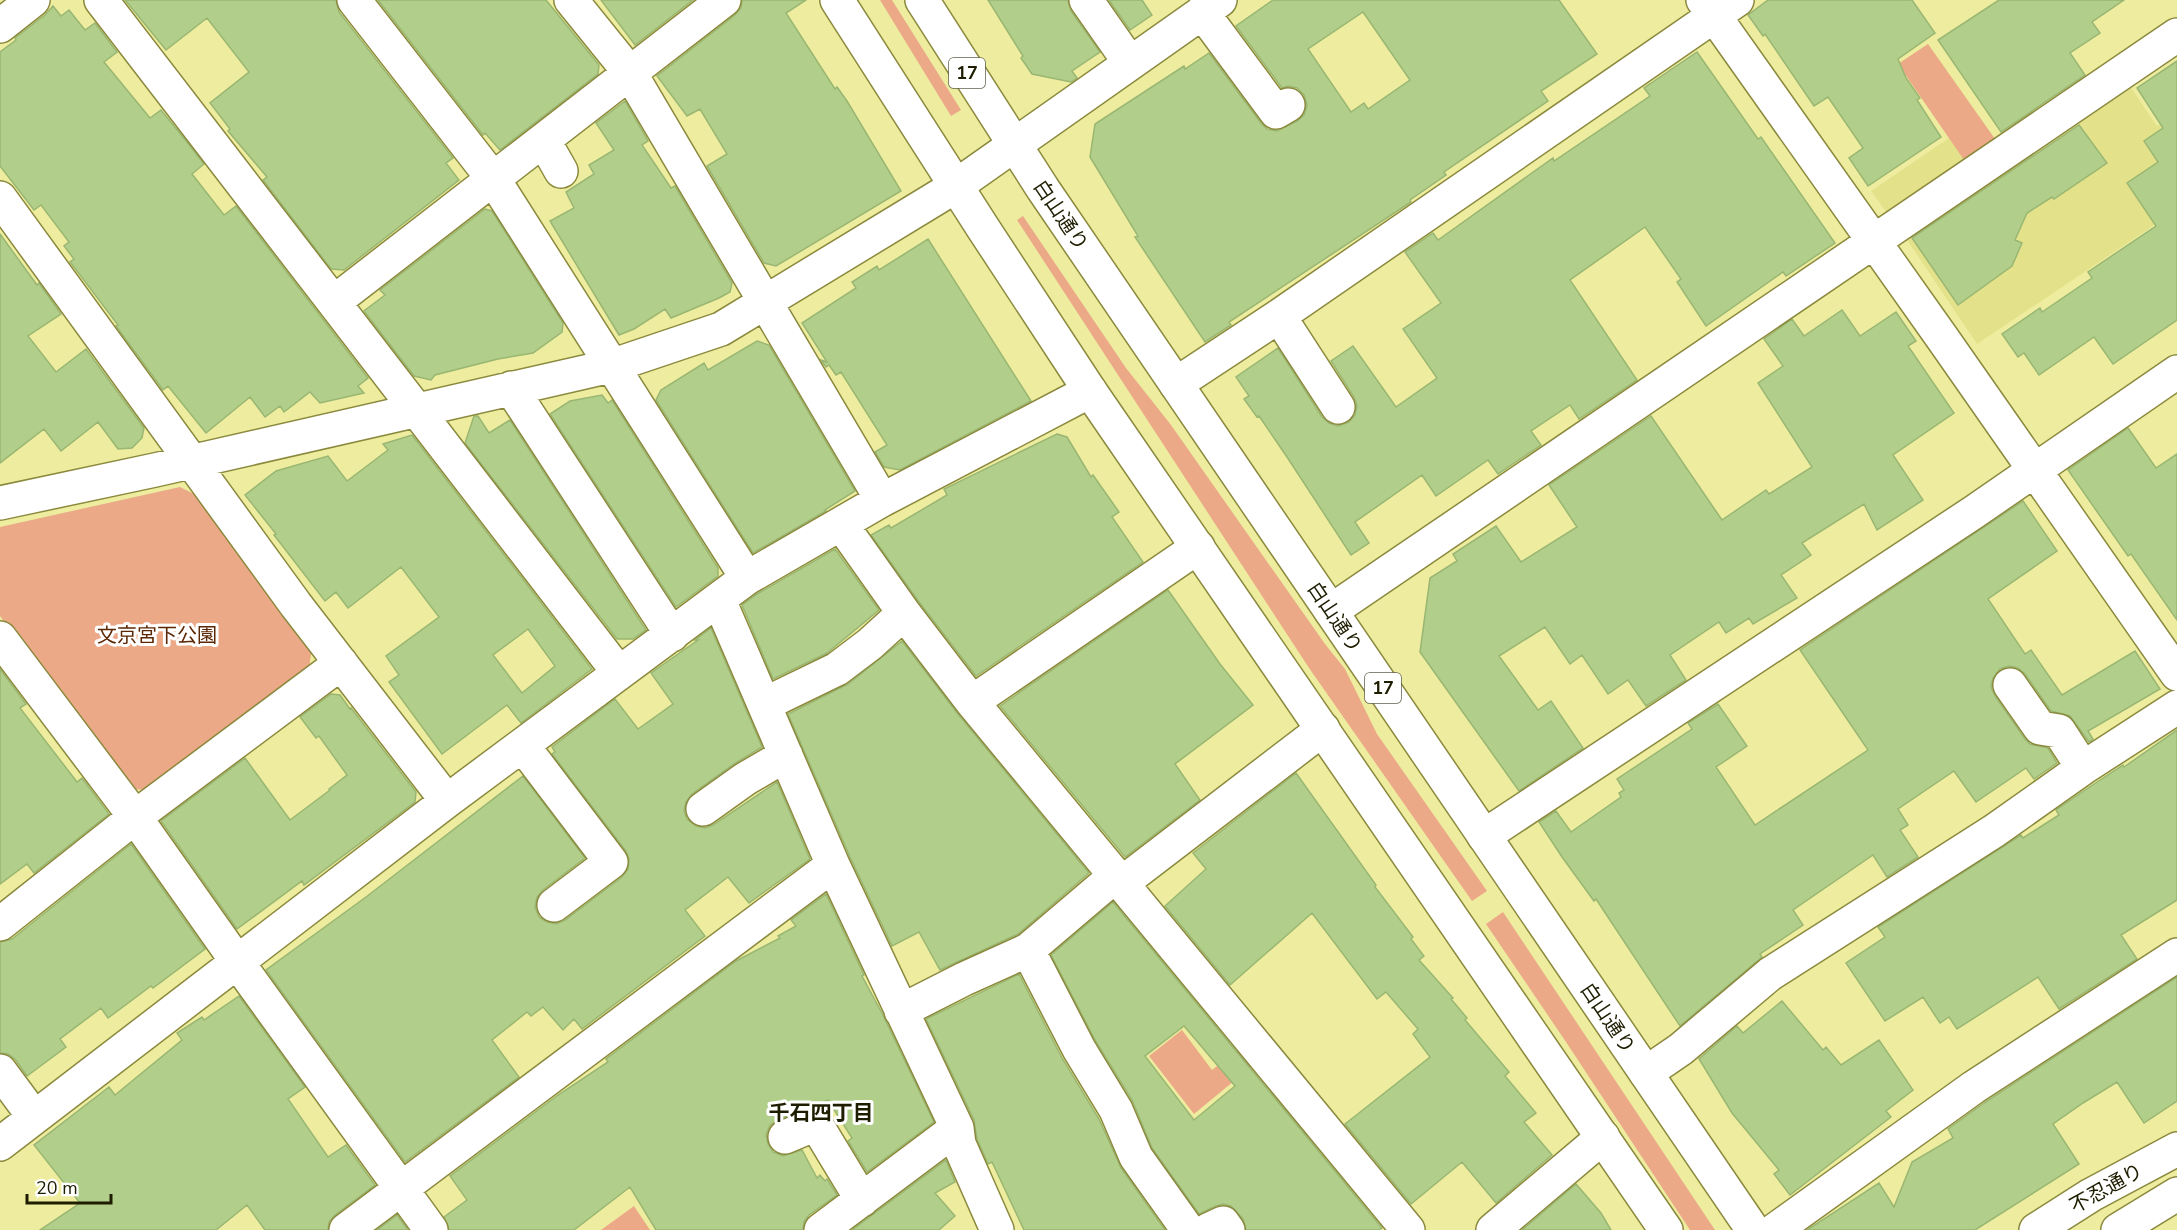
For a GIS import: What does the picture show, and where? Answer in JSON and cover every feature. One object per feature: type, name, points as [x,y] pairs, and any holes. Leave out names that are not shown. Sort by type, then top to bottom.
[{"type":"main road","points":[[0,26],[33,0]]},
{"type":"main road","points":[[101,0],[619,673]]},
{"type":"main road","points":[[354,0],[494,180],[747,578]]},
{"type":"main road","points":[[571,0],[630,73],[882,500]]},
{"type":"main road","points":[[334,302],[724,0]]},
{"type":"main road","points":[[837,0],[1090,391],[1666,1230]]},
{"type":"main road","name":"白山通り","points":[[922,0],[1014,145],[1753,1230]]},
{"type":"main road","points":[[1086,0],[1130,63]]},
{"type":"main road","points":[[1176,384],[1279,316],[1718,5],[1875,242],[2177,674]]},
{"type":"main road","points":[[0,503],[611,366],[721,329],[956,186],[1211,6],[1276,112],[1288,105]]},
{"type":"main road","points":[[1331,611],[2177,35]]},
{"type":"main road","points":[[544,141],[561,171]]},
{"type":"main road","points":[[0,198],[296,605],[447,801]]},
{"type":"main road","points":[[1279,316],[1338,407]]},
{"type":"main road","points":[[1484,836],[2035,471],[2177,372]]},
{"type":"main road","points":[[511,388],[672,635]]},
{"type":"main road","points":[[0,1144],[447,801],[747,578],[882,500],[1090,391]]},
{"type":"main road","points":[[841,524],[904,613],[972,702],[1408,1230]]},
{"type":"main road","points":[[972,702],[1198,547]]},
{"type":"main road","points":[[720,600],[833,865],[957,1128],[959,1144],[997,1230]]},
{"type":"main road","points":[[765,704],[837,669],[870,644],[904,613]]},
{"type":"main road","points":[[0,638],[135,817],[431,1230]]},
{"type":"main road","points":[[0,924],[135,817],[341,663]]},
{"type":"main road","points":[[2010,685],[2040,728],[2059,731],[2083,768]]},
{"type":"main road","points":[[1646,1073],[1681,1049],[1770,974],[1994,831],[2083,768],[2177,707]]},
{"type":"main road","points":[[901,1011],[1028,950],[1119,879],[1323,729]]},
{"type":"main road","points":[[523,746],[611,862],[554,905]]},
{"type":"main road","points":[[703,809],[745,778],[786,755]]},
{"type":"main road","points":[[346,1230],[833,865]]},
{"type":"main road","points":[[1028,950],[1079,1049],[1116,1110],[1136,1157],[1188,1230]]},
{"type":"main road","points":[[1775,1230],[1974,1087],[2177,955]]},
{"type":"main road","points":[[0,1071],[34,1117]]},
{"type":"main road","points":[[784,1137],[816,1124],[862,1200]]},
{"type":"main road","points":[[821,1230],[957,1128]]},
{"type":"main road","points":[[2091,1195],[2114,1172],[2145,1148],[2177,1128]]},
{"type":"main road","points":[[1493,1230],[1603,1137]]},
{"type":"main road","name":"不忍通り","points":[[2036,1230],[2091,1195],[2177,1149]]},
{"type":"main road","name":"不忍通り","points":[[2118,1230],[2177,1194]]},
{"type":"main road","points":[[1208,1230],[1223,1224],[1228,1230]]},
{"type":"shaded area","points":[[1928,44],[1995,139],[1887,213],[1871,191],[1949,138],[1898,64]]},
{"type":"shaded area","points":[[2130,86],[2157,126],[2177,113],[2177,210],[1977,344],[1905,237]]},
{"type":"green space","points":[[880,0],[892,0],[961,110],[951,116]]},
{"type":"green space","points":[[1928,44],[1995,139],[1964,160],[1898,64]]},
{"type":"green space","points":[[1023,216],[1126,368],[1171,425],[1345,669],[1377,734],[1487,891],[1472,901],[1309,668],[1017,220]]},
{"type":"green space","name":"文京宮下公園","points":[[180,487],[194,494],[312,648],[309,668],[151,790],[128,789],[0,616],[0,527]]},
{"type":"green space","points":[[1503,912],[1715,1230],[1690,1230],[1486,924]]},
{"type":"green space","points":[[1182,1030],[1212,1070],[1243,1046],[1257,1062],[1194,1114],[1149,1056]]},
{"type":"green space","points":[[634,1206],[650,1230],[601,1230]]},
{"type":"building","points":[[125,0],[336,0],[339,12],[453,158],[446,163],[459,180],[344,270],[331,269],[263,180],[267,177],[228,131],[230,129],[210,103],[249,72],[207,18],[166,50]]},
{"type":"building","points":[[378,0],[546,0],[599,65],[598,74],[500,150],[485,133],[483,135]]},
{"type":"building","points":[[601,0],[693,0],[635,45]]},
{"type":"building","points":[[742,0],[806,0],[786,13],[835,89],[837,87],[847,101],[901,191],[776,266],[764,263],[707,166],[727,154],[700,109],[687,116],[657,76],[735,15],[741,8]]},
{"type":"building","points":[[988,0],[1068,0],[1071,11],[1100,52],[1072,71],[1077,78],[1071,82],[1032,74]]},
{"type":"building","points":[[1109,0],[1142,0],[1152,15],[1130,30]]},
{"type":"building","points":[[1273,0],[1559,0],[1597,54],[1541,91],[1548,101],[1444,172],[1446,175],[1410,200],[1411,202],[1229,322],[1231,325],[1205,342],[1135,237],[1138,236],[1090,157],[1095,124],[1184,66],[1185,69],[1209,53],[1267,129],[1277,131],[1304,115],[1307,105],[1304,95],[1297,88],[1288,86],[1282,88],[1236,26]],"holes":[[[1363,12],[1410,80],[1368,109],[1364,103],[1351,112],[1308,49]]]},
{"type":"building","points":[[1768,0],[1912,0],[1935,33],[1898,59],[1906,78],[1920,98],[1917,100],[1941,137],[1868,186],[1849,158],[1863,148],[1828,97],[1814,106],[1765,34],[1763,36],[1748,15]]},
{"type":"building","points":[[1999,0],[2124,0],[2092,22],[2100,33],[2070,53],[2085,75],[2001,132],[1938,40]]},
{"type":"building","points":[[53,6],[61,16],[69,10],[85,30],[95,23],[117,52],[104,62],[150,118],[161,110],[187,142],[204,164],[192,174],[224,215],[236,206],[368,378],[358,386],[364,393],[320,403],[310,392],[284,412],[280,406],[265,417],[250,397],[206,433],[168,386],[163,390],[116,326],[118,325],[70,262],[74,259],[64,246],[69,242],[41,205],[34,210],[0,166],[0,52]]},
{"type":"building","points":[[1697,52],[1758,139],[1761,137],[1835,243],[1786,276],[1783,272],[1706,326],[1677,282],[1681,279],[1645,227],[1570,280],[1637,380],[1579,419],[1570,405],[1531,431],[1541,445],[1498,474],[1488,460],[1436,496],[1422,475],[1355,522],[1369,543],[1351,555],[1259,416],[1257,417],[1244,399],[1249,396],[1236,377],[1278,348],[1322,417],[1338,426],[1349,422],[1355,415],[1357,405],[1331,361],[1353,346],[1396,407],[1437,378],[1403,329],[1441,303],[1405,252],[1433,233],[1438,240],[1553,158],[1554,161],[1650,96],[1644,88]]},
{"type":"building","points":[[2177,61],[2177,320],[2113,364],[2094,337],[2039,375],[2024,353],[2018,357],[2002,334],[2040,308],[2042,312],[2092,278],[2088,272],[2156,226],[2127,183],[2158,162],[2144,141],[2163,128],[2137,88]]},
{"type":"building","points":[[625,101],[648,141],[642,145],[671,188],[675,186],[732,283],[730,292],[719,298],[671,318],[665,309],[634,329],[619,335],[550,221],[574,208],[566,192],[594,174],[589,165],[614,150],[596,123]]},
{"type":"building","points":[[2079,125],[2107,163],[2054,199],[2052,197],[2027,213],[2015,240],[2022,243],[2012,266],[1958,305],[1912,238]]},
{"type":"building","points":[[485,209],[492,211],[563,323],[562,332],[533,353],[498,359],[435,375],[431,380],[414,376],[364,311],[385,295],[380,290]]},
{"type":"building","points":[[0,234],[61,314],[28,336],[56,372],[86,349],[144,428],[142,438],[132,448],[118,449],[98,422],[61,451],[44,429],[0,463]]},
{"type":"building","points":[[928,239],[1031,401],[900,470],[884,467],[875,452],[887,445],[841,372],[836,375],[829,365],[826,367],[821,360],[827,362],[802,323],[856,288],[852,282],[877,266],[879,270]]},
{"type":"building","points":[[1842,310],[1860,336],[1896,312],[1916,341],[1908,346],[1954,413],[1893,455],[1923,500],[1877,530],[1864,504],[1802,543],[1811,555],[1781,575],[1797,598],[1753,624],[1749,618],[1726,633],[1719,622],[1670,655],[1686,680],[1646,706],[1628,680],[1608,694],[1582,655],[1570,664],[1545,627],[1499,656],[1538,710],[1551,701],[1583,748],[1519,791],[1420,652],[1430,578],[1457,561],[1453,554],[1496,526],[1521,562],[1577,527],[1549,485],[1651,416],[1722,520],[1766,490],[1769,494],[1812,467],[1758,383],[1783,366],[1764,339],[1792,319],[1804,336]]},
{"type":"building","points":[[757,341],[769,345],[855,491],[826,511],[753,553],[656,400],[661,390],[704,363],[708,370]]},
{"type":"building","points":[[602,395],[608,403],[612,400],[718,568],[718,576],[676,607],[550,414],[570,401]]},
{"type":"building","points":[[474,416],[478,416],[489,433],[510,420],[646,630],[633,639],[617,639],[465,443]]},
{"type":"building","points":[[2128,428],[2156,468],[2177,454],[2177,620],[2131,554],[2128,556],[2068,470]]},
{"type":"building","points":[[1057,434],[1067,437],[1091,477],[1093,475],[1119,512],[1112,517],[1143,562],[976,676],[871,535],[889,525],[891,528],[947,495],[944,489]]},
{"type":"building","points":[[412,435],[592,669],[521,723],[507,705],[442,754],[389,682],[399,675],[386,656],[439,617],[401,567],[348,608],[336,592],[325,601],[245,495],[276,471],[328,456],[347,481],[388,450],[383,444]],"holes":[[[528,629],[555,666],[522,693],[493,655]]]},
{"type":"building","points":[[2023,501],[2057,551],[1988,599],[2025,654],[2031,650],[2062,695],[2135,651],[2160,689],[2088,731],[2093,739],[2089,742],[2070,716],[2051,711],[2025,674],[2018,668],[2009,666],[2000,669],[1993,678],[1991,687],[1995,696],[2025,739],[2030,744],[2048,748],[2057,763],[2034,779],[2026,768],[1976,802],[1954,771],[1898,809],[1908,825],[1900,830],[1918,857],[1887,877],[1873,855],[1793,910],[1803,925],[1760,954],[1762,957],[1680,1026],[1596,899],[1594,901],[1539,822],[1556,811],[1571,832],[1621,797],[1619,793],[1624,790],[1617,779],[1692,729],[1688,723],[1718,704],[1747,746],[1716,767],[1755,825],[1868,750],[1800,650]]},
{"type":"building","points":[[835,549],[879,610],[827,653],[773,679],[742,605]]},
{"type":"building","points":[[1168,590],[1220,664],[1253,705],[1175,764],[1200,800],[1125,857],[1000,706]]},
{"type":"building","points":[[711,628],[762,747],[692,794],[686,802],[684,811],[687,819],[696,826],[705,828],[713,825],[777,782],[810,859],[749,903],[728,877],[685,910],[705,936],[582,1029],[574,1019],[563,1030],[543,1007],[531,1016],[527,1012],[492,1040],[519,1077],[405,1162],[266,970],[366,897],[523,776],[585,858],[537,897],[535,907],[539,917],[556,924],[565,920],[622,877],[628,869],[629,859],[626,851],[552,754],[555,752],[552,747],[615,699],[638,729],[673,704],[651,673],[698,640],[695,640]]},
{"type":"building","points":[[902,641],[958,714],[1089,873],[1018,934],[940,970],[919,932],[892,946],[850,857],[788,714],[848,684]]},
{"type":"building","points":[[0,669],[26,704],[20,708],[77,782],[82,778],[109,814],[34,873],[27,864],[0,884]]},
{"type":"building","points":[[331,694],[340,695],[351,708],[416,792],[415,802],[304,885],[302,881],[237,929],[161,821],[245,758],[290,820],[347,775],[319,736],[316,738],[300,717]]},
{"type":"building","points":[[2177,730],[2177,900],[2121,935],[2137,959],[2059,1009],[2038,977],[1957,1029],[1949,1017],[1940,1023],[1923,997],[1885,1021],[1846,963],[1885,937],[1878,927],[2021,835],[2023,838],[2059,815],[2056,810]]},
{"type":"building","points":[[1296,773],[1376,885],[1375,887],[1413,937],[1411,939],[1424,956],[1419,960],[1453,998],[1451,999],[1467,1018],[1465,1020],[1509,1072],[1505,1076],[1536,1113],[1524,1122],[1552,1155],[1496,1203],[1462,1162],[1411,1204],[1345,1124],[1430,1057],[1413,1034],[1418,1029],[1386,992],[1377,999],[1312,913],[1230,985],[1165,906],[1206,869],[1193,853]]},
{"type":"building","points":[[131,844],[205,949],[108,1018],[101,1008],[60,1039],[66,1047],[27,1076],[15,1059],[8,1054],[0,1053],[0,942],[12,939]]},
{"type":"building","points":[[826,894],[864,975],[862,976],[934,1122],[867,1172],[848,1141],[852,1138],[828,1100],[770,1125],[766,1135],[773,1152],[783,1156],[802,1150],[817,1178],[820,1175],[825,1181],[827,1179],[837,1195],[809,1215],[804,1222],[803,1230],[656,1230],[630,1187],[574,1230],[449,1230],[444,1217],[467,1200],[450,1176],[558,1095],[608,1062],[606,1059],[736,961],[780,938],[778,936],[796,926],[791,920]]},
{"type":"building","points":[[1113,902],[1382,1228],[1379,1230],[1246,1230],[1243,1219],[1231,1206],[1223,1204],[1199,1214],[1152,1148],[1132,1100],[1095,1040],[1051,955]],"holes":[[[1184,1026],[1235,1086],[1194,1120],[1145,1056]]]},
{"type":"building","points":[[1019,974],[1062,1058],[1099,1119],[1121,1168],[1165,1230],[1024,1230],[992,1162],[988,1164],[977,1139],[974,1120],[926,1019]]},
{"type":"building","points":[[2177,977],[2177,1101],[2144,1123],[2117,1082],[2083,1103],[2053,1124],[2079,1164],[1975,1230],[1807,1230],[1879,1183],[1894,1207],[1912,1162],[1953,1138],[1948,1129]]},
{"type":"building","points":[[239,996],[305,1087],[288,1099],[328,1157],[346,1145],[375,1185],[335,1215],[329,1222],[328,1230],[265,1230],[247,1205],[216,1230],[40,1230],[80,1203],[34,1145],[109,1087],[115,1095],[182,1040],[177,1033],[202,1017],[204,1020]]},
{"type":"building","points":[[1782,1001],[1823,1050],[1826,1047],[1841,1065],[1879,1040],[1913,1090],[1886,1111],[1891,1117],[1790,1195],[1774,1174],[1779,1170],[1732,1113],[1699,1059],[1737,1026],[1743,1033]]},
{"type":"building","points":[[946,1160],[955,1182],[935,1193],[955,1216],[939,1230],[852,1230]]},
{"type":"building","points":[[1576,1184],[1601,1213],[1611,1230],[1522,1230]]},
{"type":"building","points":[[397,1215],[408,1230],[377,1230]]},
{"type":"district","name":"千石四丁目","points":[[821,1113]]}]
